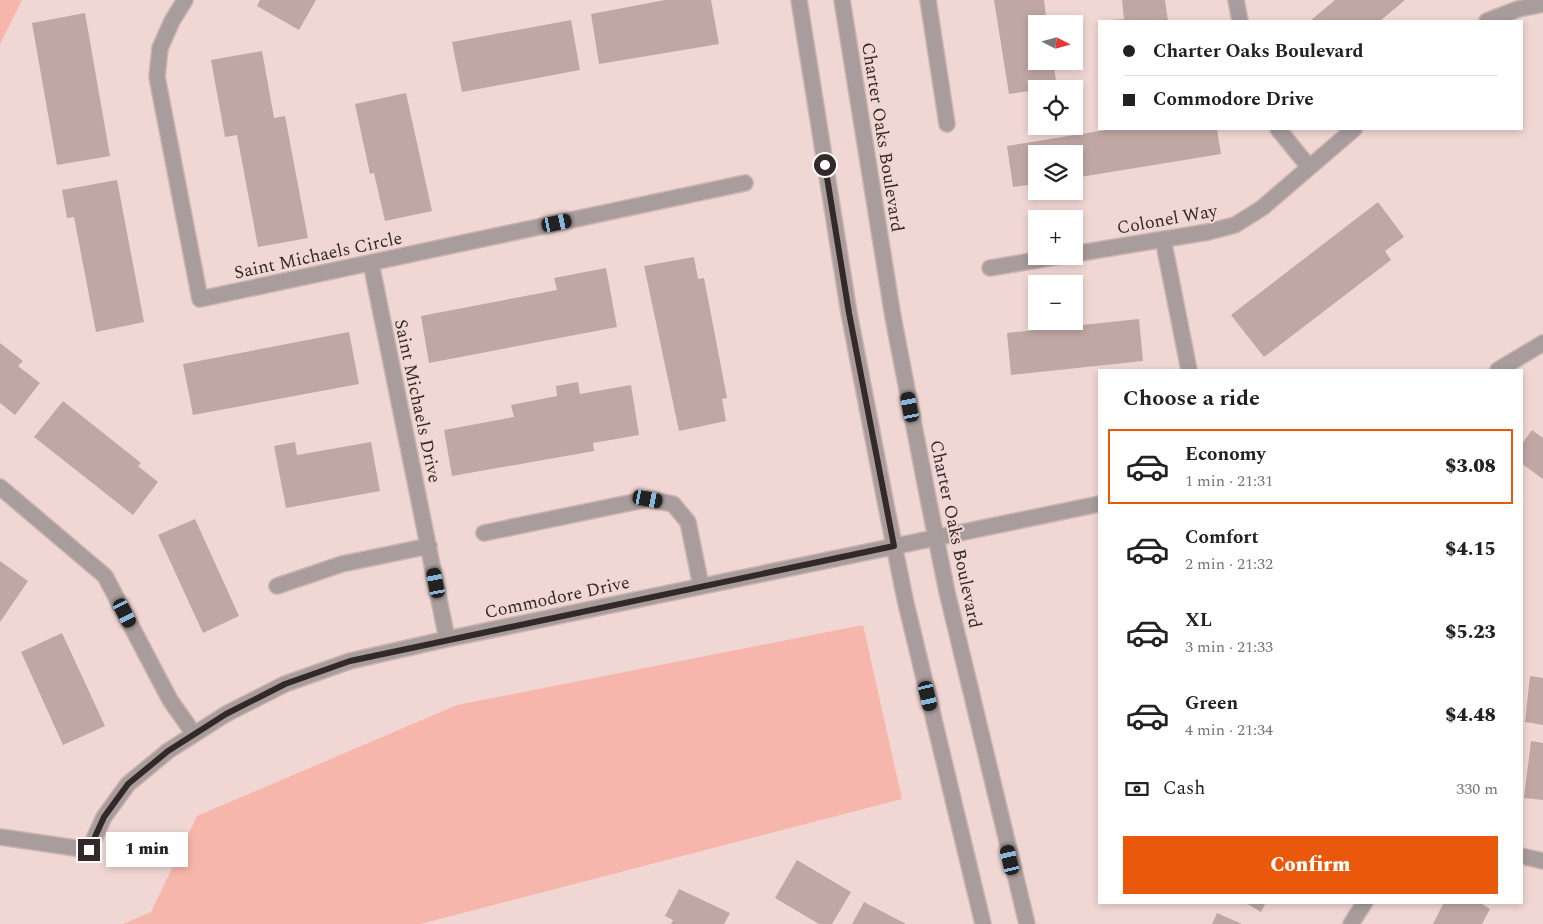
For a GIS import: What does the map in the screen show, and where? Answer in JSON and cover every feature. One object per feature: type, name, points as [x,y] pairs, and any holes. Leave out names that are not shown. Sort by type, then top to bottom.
[{"type":"street","name":"Saint Michaels Circle","points":[[185,0],[172,21],[160,48],[157,77],[200,299],[745,184]]},
{"type":"street","points":[[799,0],[849,313],[894,546],[983,924]]},
{"type":"street","name":"Charter Oaks Boulevard","points":[[842,0],[893,317],[936,537],[1027,924]]},
{"type":"street","points":[[928,0],[947,124]]},
{"type":"street","points":[[1236,0],[1240,20]]},
{"type":"street","points":[[1490,20],[1518,9],[1543,4]]},
{"type":"street","points":[[1279,130],[1309,167]]},
{"type":"street","name":"Colonel Way","points":[[1083,252],[1208,232],[1235,225],[1262,208],[1353,130]]},
{"type":"street","points":[[1163,239],[1189,369]]},
{"type":"street","points":[[990,268],[1028,262]]},
{"type":"street","name":"Saint Michaels Drive","points":[[371,263],[447,639]]},
{"type":"street","points":[[1500,369],[1543,342]]},
{"type":"street","points":[[0,487],[105,576],[170,700],[194,734]]},
{"type":"street","points":[[484,534],[648,499],[673,504],[688,522],[701,586]]},
{"type":"street","name":"Commodore Drive","points":[[0,837],[89,850],[104,817],[128,784],[168,751],[226,714],[285,684],[350,661],[447,639],[1098,504]]},
{"type":"street","points":[[277,586],[342,564],[429,546]]},
{"type":"street","points":[[1523,857],[1543,862]]},
{"type":"street","points":[[1351,924],[1364,904]]},
{"type":"shaded area","points":[[0,0],[22,0],[0,44]]},
{"type":"shaded area","points":[[863,625],[902,799],[420,924],[123,924],[151,912],[197,816],[457,705]]},
{"type":"building","points":[[260,0],[316,0],[299,30],[257,6]]},
{"type":"building","points":[[665,0],[711,0],[719,44],[599,64],[591,14]]},
{"type":"building","points":[[994,0],[1044,0],[1046,15],[1028,15],[1028,70],[1054,70],[1056,80],[1028,80],[1028,91],[1009,94]]},
{"type":"building","points":[[1122,0],[1165,0],[1168,20],[1112,20],[1124,19]]},
{"type":"building","points":[[1335,0],[1405,0],[1381,20],[1311,20]]},
{"type":"building","points":[[85,13],[110,156],[57,165],[32,23]]},
{"type":"building","points":[[571,20],[580,70],[462,92],[452,42]]},
{"type":"building","points":[[262,51],[274,118],[285,116],[308,238],[258,247],[237,135],[225,137],[211,60]]},
{"type":"building","points":[[406,93],[432,211],[385,221],[374,173],[370,174],[355,104]]},
{"type":"building","points":[[1106,130],[1217,130],[1221,154],[1083,177],[1083,145],[1028,145],[1028,185],[1013,187],[1007,146]]},
{"type":"building","points":[[117,180],[144,322],[96,332],[74,217],[67,218],[62,190]]},
{"type":"building","points":[[1378,202],[1404,237],[1385,251],[1391,260],[1264,357],[1231,315]]},
{"type":"building","points":[[694,257],[698,279],[704,278],[727,398],[722,399],[726,421],[679,431],[644,266]]},
{"type":"building","points":[[606,268],[617,327],[429,363],[421,316],[557,290],[554,278]]},
{"type":"building","points":[[1139,319],[1143,361],[1011,375],[1007,333],[1035,330],[1083,330],[1083,325]]},
{"type":"building","points":[[349,332],[359,384],[193,415],[183,364]]},
{"type":"building","points":[[0,343],[23,361],[18,366],[40,383],[15,415],[0,403]]},
{"type":"building","points":[[578,382],[580,394],[631,385],[639,435],[593,443],[594,451],[452,476],[444,430],[514,417],[511,405],[557,396],[556,386]]},
{"type":"building","points":[[63,401],[141,463],[138,466],[158,482],[133,515],[34,437]]},
{"type":"building","points":[[1532,430],[1543,438],[1543,479],[1523,464],[1523,442]]},
{"type":"building","points":[[295,442],[297,455],[371,442],[380,491],[286,508],[274,446]]},
{"type":"building","points":[[195,519],[239,616],[203,633],[158,535]]},
{"type":"building","points":[[0,561],[28,581],[0,622]]},
{"type":"building","points":[[62,633],[105,726],[63,745],[21,652]]},
{"type":"building","points":[[1530,676],[1543,678],[1543,725],[1525,722]]},
{"type":"building","points":[[1531,741],[1543,743],[1543,800],[1524,798]]},
{"type":"building","points":[[797,860],[851,892],[832,924],[819,924],[775,898]]},
{"type":"building","points":[[679,889],[730,913],[724,924],[671,924],[673,920],[665,916]]},
{"type":"building","points":[[864,902],[906,924],[852,924]]},
{"type":"building","points":[[1247,904],[1265,904],[1261,912]]},
{"type":"building","points":[[1443,904],[1482,904],[1490,909],[1482,924],[1433,924]]},
{"type":"building","points":[[1217,913],[1242,924],[1212,924]]},
{"type":"route","points":[[89,850],[104,817],[128,784],[168,751],[226,714],[285,684],[350,661],[447,639],[894,546],[849,313],[825,165]]}]
